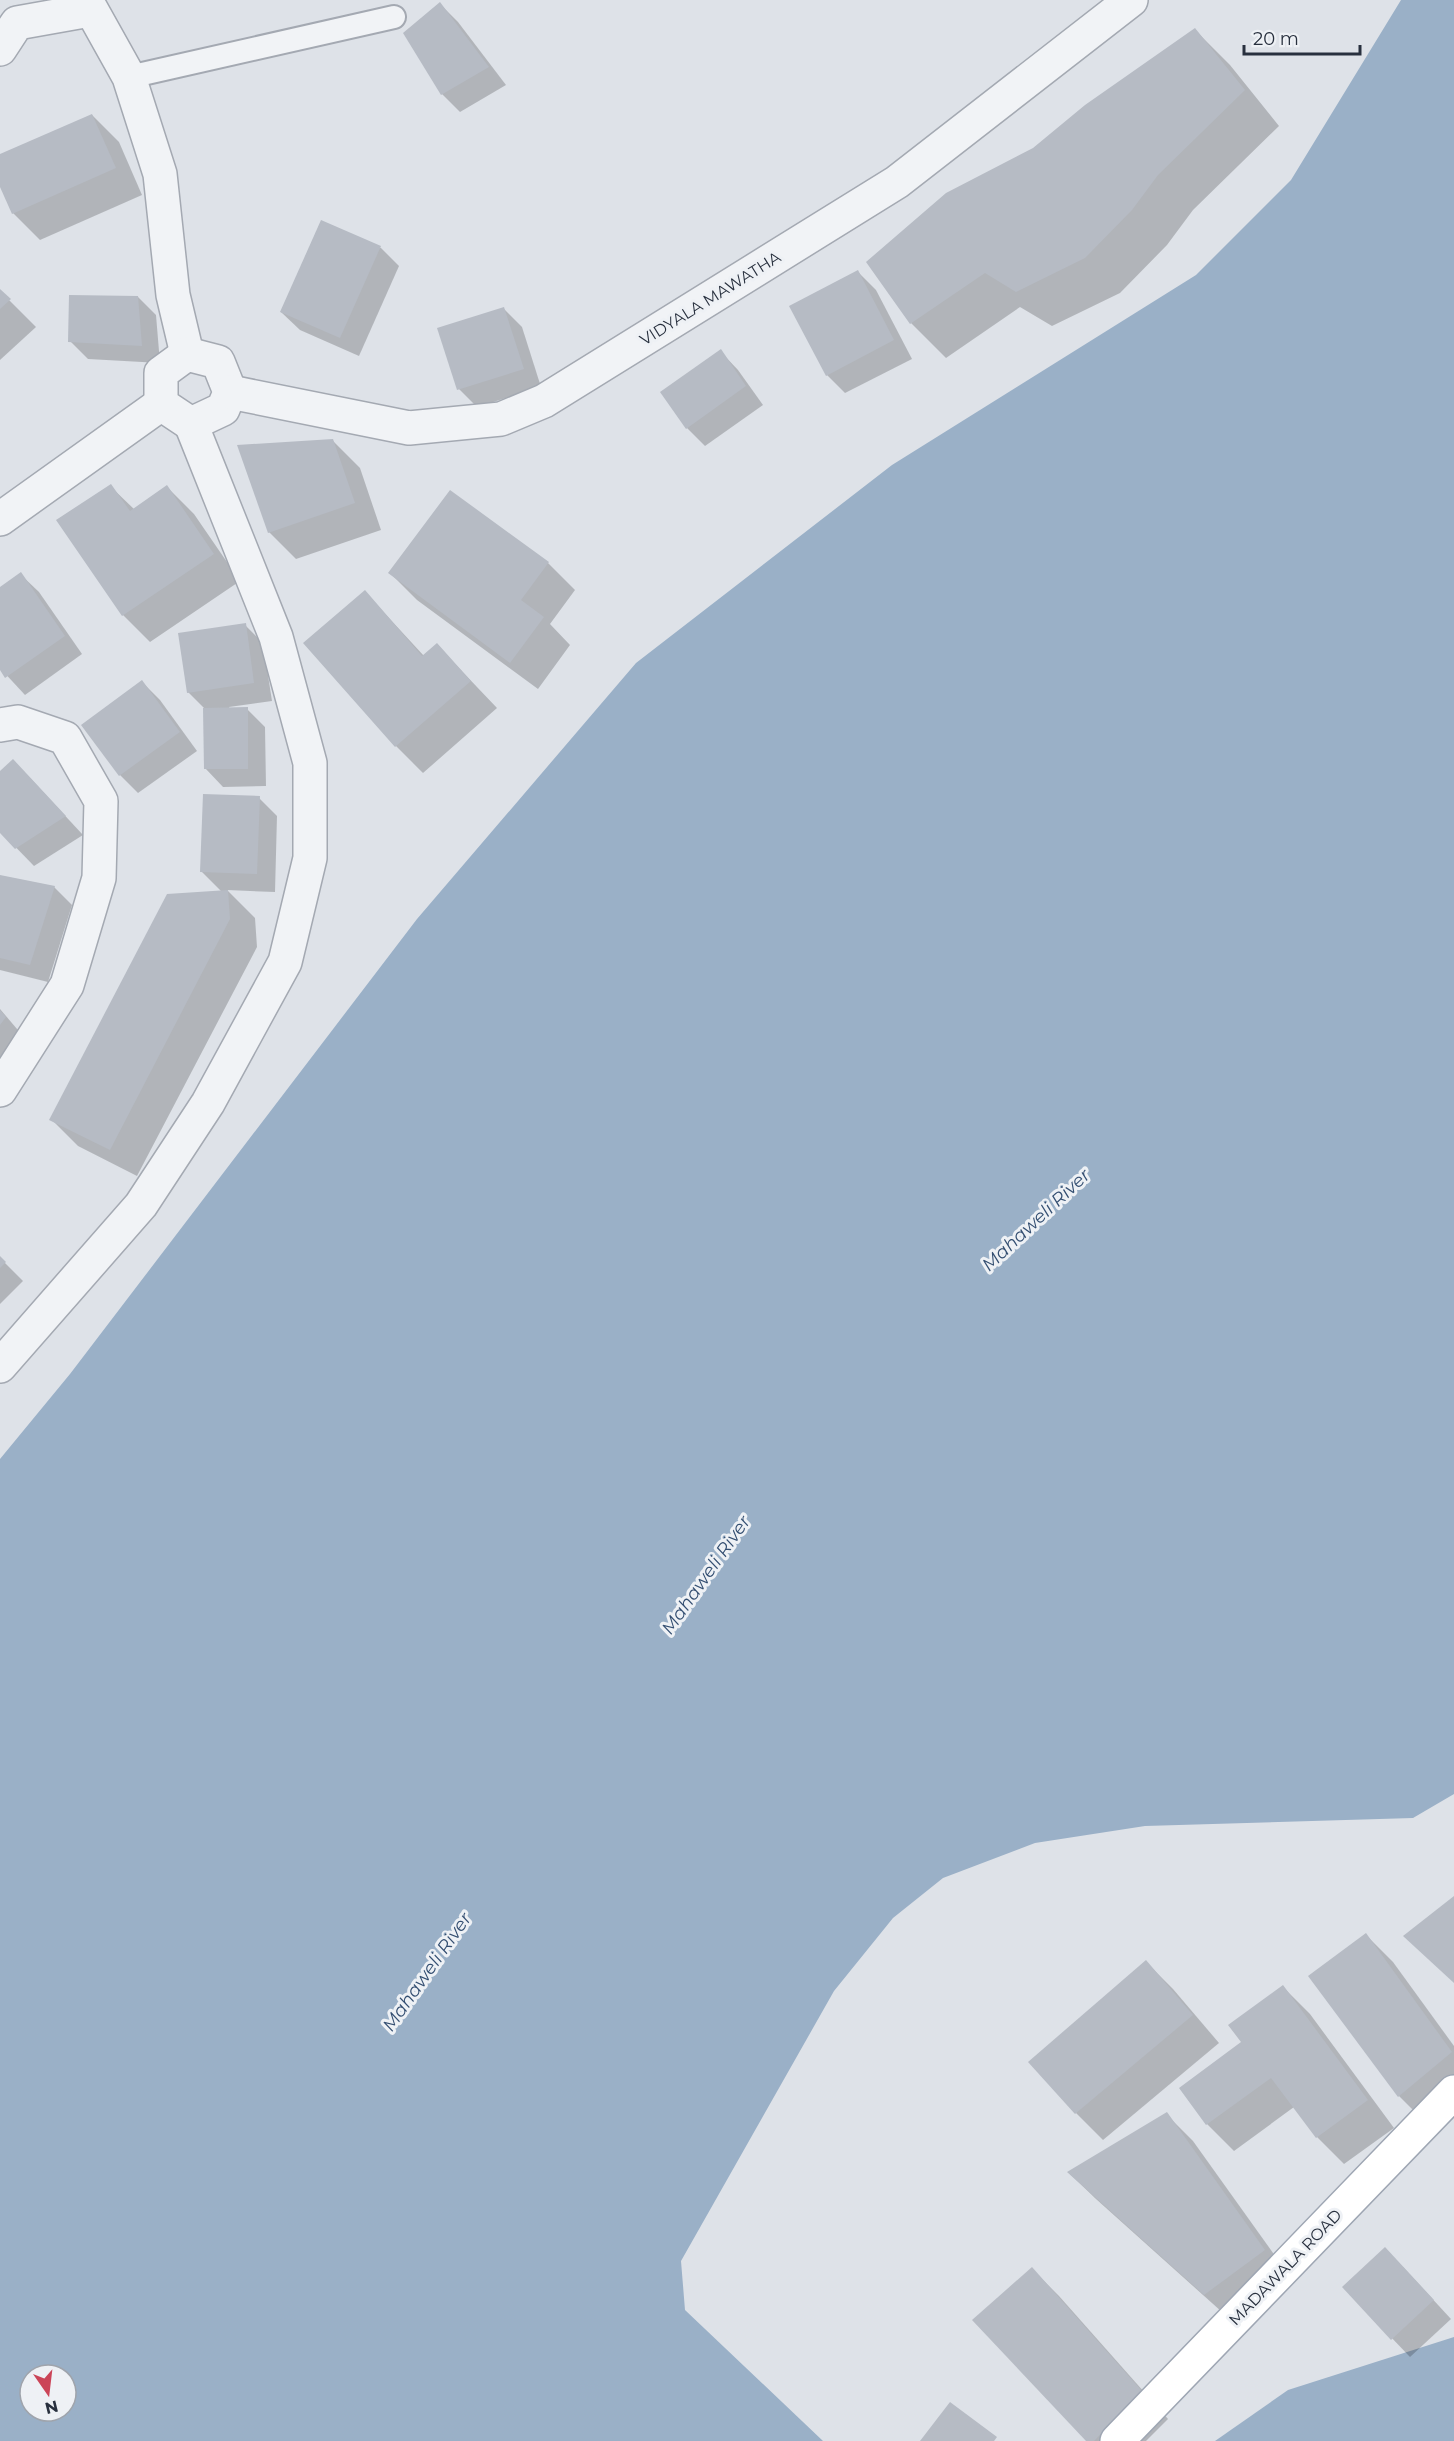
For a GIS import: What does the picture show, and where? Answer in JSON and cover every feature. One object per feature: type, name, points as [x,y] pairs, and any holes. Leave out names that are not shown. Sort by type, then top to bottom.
[{"type":"main road","name":"MADAWALA ROAD","points":[[1117,2441],[1454,2092]]},
{"type":"street","name":"VIDYALA MAWATHA","points":[[230,392],[410,428],[501,419],[544,401],[897,182],[1131,0]]},
{"type":"street","points":[[0,49],[17,23],[88,5],[129,77],[160,174],[173,295],[187,354]]},
{"type":"street","points":[[187,354],[218,362],[230,392],[224,409],[191,424]]},
{"type":"street","points":[[161,404],[162,373],[187,354]]},
{"type":"street","points":[[0,1366],[141,1205],[208,1103],[285,962],[310,858],[310,763],[276,637],[191,424],[161,404]]},
{"type":"street","points":[[0,519],[161,404]]},
{"type":"street","points":[[0,725],[18,722],[65,738],[101,801],[99,878],[67,985],[0,1090]]},
{"type":"lane","points":[[129,77],[394,17]]},
{"type":"water","name":"Mahaweli River","points":[[1401,0],[1454,0],[1454,1794],[1413,1818],[1145,1826],[1035,1843],[943,1878],[893,1918],[834,1991],[681,2261],[685,2310],[823,2441],[0,2441],[0,1459],[70,1374],[417,919],[636,663],[892,465],[1196,275],[1291,180]]},
{"type":"water","points":[[1454,2337],[1454,2441],[1215,2441],[1288,2390]]},
{"type":"building","points":[[440,2],[489,67],[441,95],[403,33]]},
{"type":"building","points":[[1195,28],[1245,90],[1158,175],[1132,210],[1085,258],[1016,292],[985,273],[910,324],[866,262],[946,193],[1033,148],[1085,105]]},
{"type":"building","points":[[92,114],[116,168],[12,214],[0,187],[0,154]]},
{"type":"building","points":[[321,220],[381,246],[340,338],[280,312]]},
{"type":"building","points":[[858,270],[894,340],[826,376],[789,306]]},
{"type":"building","points":[[0,289],[11,299],[0,309]]},
{"type":"building","points":[[69,295],[138,296],[142,346],[68,342]]},
{"type":"building","points":[[504,307],[524,369],[457,390],[437,328]]},
{"type":"building","points":[[721,349],[746,386],[686,429],[660,392]]},
{"type":"building","points":[[333,439],[355,503],[268,533],[237,445]]},
{"type":"building","points":[[111,484],[130,511],[167,485],[214,554],[122,616],[56,520]]},
{"type":"building","points":[[450,490],[549,562],[521,600],[544,617],[510,663],[388,573]]},
{"type":"building","points":[[21,572],[65,636],[5,678],[0,670],[0,587]]},
{"type":"building","points":[[365,590],[422,656],[437,643],[471,681],[395,747],[303,643]]},
{"type":"building","points":[[246,623],[254,683],[187,693],[178,633]]},
{"type":"building","points":[[142,680],[180,732],[119,776],[81,725]]},
{"type":"building","points":[[248,707],[248,769],[204,769],[203,708]]},
{"type":"building","points":[[13,759],[66,816],[15,849],[0,833],[0,771]]},
{"type":"building","points":[[203,794],[260,796],[257,874],[200,872]]},
{"type":"building","points":[[0,875],[55,886],[30,965],[0,958]]},
{"type":"building","points":[[228,890],[230,919],[110,1150],[49,1120],[167,894]]},
{"type":"building","points":[[0,1010],[6,1017],[0,1025]]},
{"type":"building","points":[[0,1256],[6,1262],[0,1268]]},
{"type":"building","points":[[1454,1896],[1454,1983],[1403,1936]]},
{"type":"building","points":[[1366,1933],[1452,2052],[1398,2097],[1308,1976]]},
{"type":"building","points":[[1146,1960],[1193,2015],[1075,2114],[1028,2062]]},
{"type":"building","points":[[1283,1985],[1368,2100],[1316,2138],[1271,2078],[1206,2125],[1179,2088],[1241,2042],[1228,2025]]},
{"type":"building","points":[[1167,2112],[1265,2250],[1204,2295],[1067,2172]]},
{"type":"building","points":[[1385,2247],[1434,2300],[1391,2340],[1342,2287]]},
{"type":"building","points":[[1032,2267],[1142,2391],[1094,2441],[1086,2441],[972,2320]]},
{"type":"building","points":[[950,2402],[997,2437],[994,2441],[920,2441]]}]
